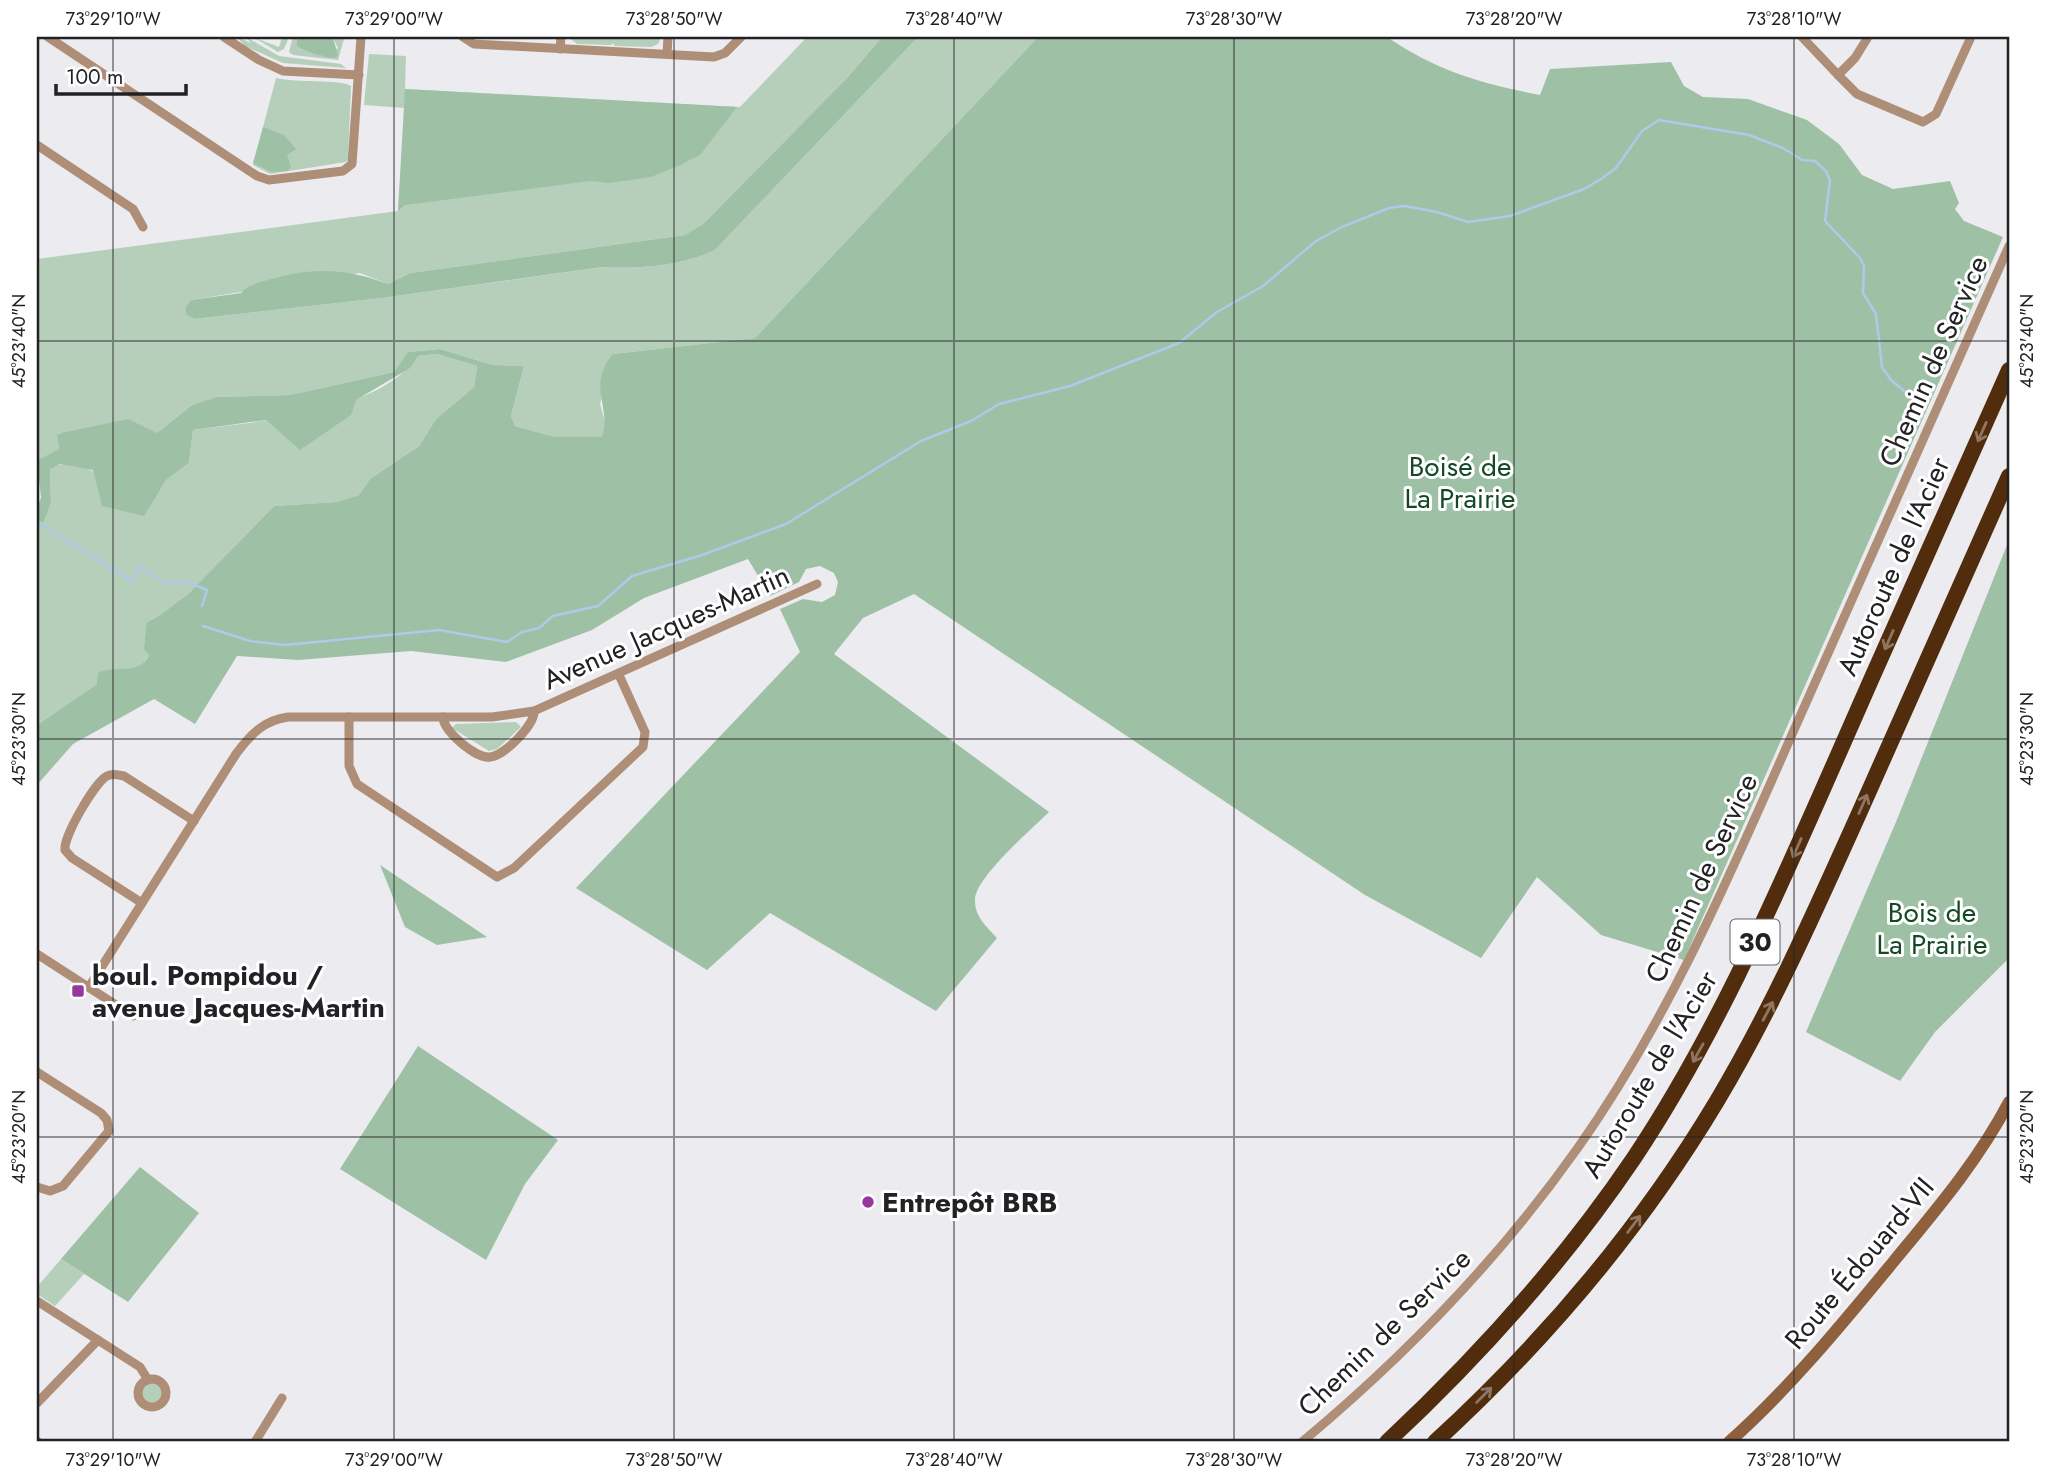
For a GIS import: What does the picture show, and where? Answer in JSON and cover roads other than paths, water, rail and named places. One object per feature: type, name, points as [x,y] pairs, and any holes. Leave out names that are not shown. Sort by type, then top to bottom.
[{"type":"highway","name":"Autoroute de l'Acier","points":[[1387,1442],[1476,1355],[1551,1269],[1621,1176],[1681,1082],[1759,934],[2009,370]]},
{"type":"highway","name":"30","points":[[1435,1442],[1525,1353],[1603,1264],[1669,1175],[1731,1078],[1810,925],[2009,476]]},
{"type":"main road","name":"Route Édouard-VII","points":[[1729,1442],[1785,1388],[1896,1259],[1973,1163],[2009,1102]]},
{"type":"street","points":[[48,37],[262,178],[269,180],[342,171],[352,164],[362,37]]},
{"type":"street","points":[[225,37],[265,64],[283,71],[359,75]]},
{"type":"street","points":[[463,37],[474,44],[718,56],[741,37]]},
{"type":"street","points":[[560,49],[561,37]]},
{"type":"street","points":[[667,54],[668,37]]},
{"type":"street","points":[[1802,37],[1857,94],[1915,121],[1927,121],[1937,114],[1971,37]]},
{"type":"street","points":[[1838,75],[1852,63],[1868,37]]},
{"type":"street","points":[[37,145],[133,209],[144,227]]},
{"type":"street","name":"Chemin de Service","points":[[1302,1442],[1409,1345],[1504,1244],[1578,1148],[1636,1058],[1682,978],[1712,916],[2009,246]]},
{"type":"street","name":"Avenue Jacques-Martin","points":[[89,987],[236,754],[260,727],[288,717],[503,716],[534,711],[817,584]]},
{"type":"street","points":[[349,717],[349,765],[357,784],[497,877],[514,868],[643,747],[645,732],[619,675]]},
{"type":"street","name":"Avenue Jacques-Martin","points":[[443,717],[449,733],[480,755],[489,757],[499,754],[533,722],[534,711]]},
{"type":"street","points":[[142,902],[72,858],[65,850],[67,835],[101,782],[113,775],[124,776],[194,821]]},
{"type":"street","points":[[37,954],[133,1016]]},
{"type":"street","points":[[37,1072],[101,1112],[107,1120],[109,1130],[62,1186],[50,1191],[37,1187]]},
{"type":"street","points":[[37,1301],[140,1367],[148,1380]]},
{"type":"street","points":[[37,1403],[98,1340]]},
{"type":"street","points":[[254,1442],[282,1398]]},
{"type":"waterway","points":[[203,626],[250,641],[285,645],[439,630],[507,642],[522,632],[539,628],[553,616],[598,606],[632,576],[702,555],[786,524],[921,441],[971,421],[999,404],[1070,386],[1179,343],[1217,312],[1263,286],[1316,241],[1342,227],[1389,208],[1404,206],[1437,212],[1468,222],[1510,216],[1584,189],[1601,179],[1616,168],[1642,131],[1659,120],[1749,135],[1783,148],[1802,160],[1815,161],[1826,171],[1830,181],[1825,221],[1860,258],[1864,266],[1863,293],[1876,314],[1882,367],[1891,380],[1915,400]]},
{"type":"waterway","points":[[37,492],[37,502]]},
{"type":"waterway","points":[[37,522],[132,581],[140,567],[165,583],[188,582],[207,590],[202,606]]},
{"type":"place","name":"boul. Pompidou / avenue Jacques-Martin","points":[[78,991]]},
{"type":"place","name":"Entrepôt BRB","points":[[868,1202]]},
{"type":"park label","name":"Boisé de La Prairie","points":[[1460,482]]},
{"type":"park label","name":"Bois de La Prairie","points":[[1932,928]]}]
